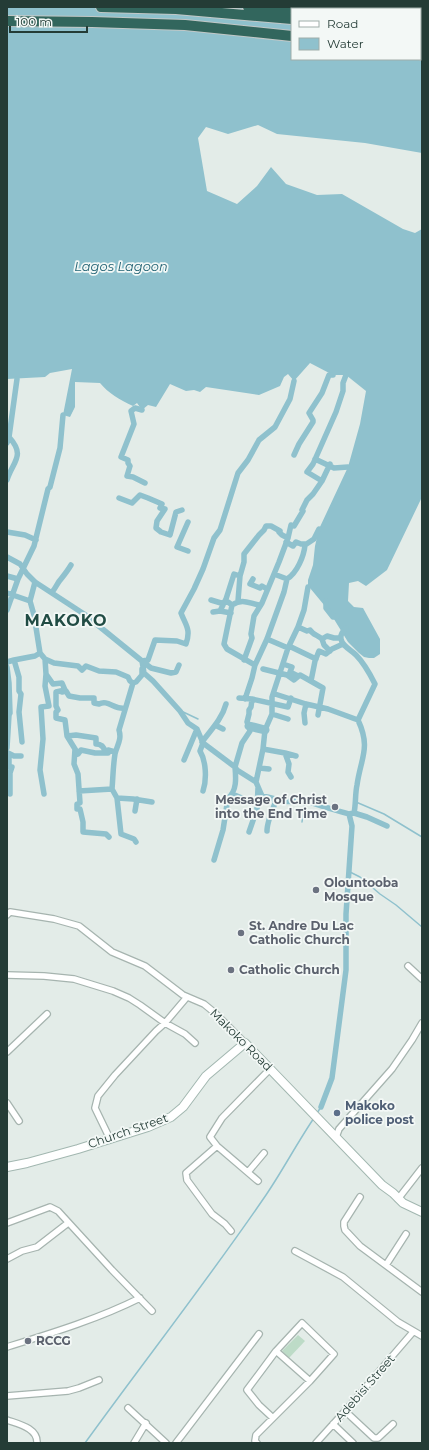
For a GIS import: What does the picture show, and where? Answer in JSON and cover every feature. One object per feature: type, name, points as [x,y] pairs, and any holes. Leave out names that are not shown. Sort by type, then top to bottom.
[{"type":"highway","points":[[100,7],[176,9],[291,19]]},
{"type":"highway","points":[[176,9],[199,7]]},
{"type":"highway","points":[[248,7],[291,9]]},
{"type":"highway","points":[[7,21],[185,25],[291,36]]},
{"type":"street","name":"Makoko Road","points":[[7,915],[10,912],[54,919],[78,926],[112,952],[145,966],[187,998],[204,1004],[245,1043],[382,1185],[403,1203],[422,1212]]},
{"type":"street","points":[[408,966],[422,979]]},
{"type":"street","points":[[7,975],[44,976],[74,979],[93,984],[129,998],[155,1015],[165,1024],[185,1034],[195,1043]]},
{"type":"street","points":[[110,1139],[95,1108],[98,1096],[115,1075],[156,1031],[165,1024],[187,998]]},
{"type":"street","points":[[7,1052],[47,1014]]},
{"type":"street","points":[[336,1137],[339,1129],[392,1069],[422,1023]]},
{"type":"street","name":"Church Street","points":[[7,1167],[56,1155],[110,1139],[148,1127],[171,1117],[178,1112],[206,1076],[245,1043]]},
{"type":"street","points":[[258,1181],[217,1146],[210,1136],[222,1118],[270,1069]]},
{"type":"street","points":[[7,1103],[19,1121]]},
{"type":"street","points":[[217,1146],[186,1173],[186,1180],[212,1214],[226,1224],[231,1231]]},
{"type":"street","points":[[248,1172],[264,1153]]},
{"type":"street","points":[[398,1199],[422,1168]]},
{"type":"street","points":[[360,1197],[344,1222],[345,1230],[360,1246],[422,1292]]},
{"type":"street","points":[[7,1223],[50,1207],[58,1211],[152,1311]]},
{"type":"street","points":[[7,1259],[22,1251],[37,1247],[68,1223]]},
{"type":"street","points":[[386,1265],[406,1234]]},
{"type":"street","points":[[295,1251],[343,1277],[398,1322],[422,1336]]},
{"type":"street","points":[[7,1347],[56,1332],[140,1298]]},
{"type":"street","points":[[257,1443],[255,1441],[256,1435],[273,1418],[310,1381],[334,1354],[302,1323],[276,1350],[247,1390],[259,1405],[273,1418]]},
{"type":"street","name":"Adebisi Street","points":[[316,1443],[413,1332]]},
{"type":"street","points":[[176,1443],[259,1334]]},
{"type":"street","points":[[276,1350],[310,1381]]},
{"type":"street","points":[[7,1396],[68,1391],[99,1380]]},
{"type":"street","points":[[128,1408],[166,1443]]},
{"type":"street","points":[[345,1411],[374,1438],[378,1438],[392,1424]]},
{"type":"street","points":[[7,1420],[28,1428],[34,1433],[38,1440],[37,1443]]},
{"type":"street","points":[[134,1443],[146,1424]]},
{"type":"street","points":[[333,1424],[353,1443]]},
{"type":"green space","points":[[298,1335],[305,1341],[289,1358],[282,1351]]},
{"type":"water","name":"Lagos Lagoon","points":[[7,7],[422,7],[422,153],[365,143],[277,134],[258,125],[228,134],[206,127],[198,138],[207,191],[237,204],[257,186],[271,167],[286,184],[317,195],[342,194],[403,229],[415,233],[422,229],[422,497],[387,570],[366,586],[358,581],[349,583],[348,601],[354,607],[363,608],[380,639],[380,654],[374,658],[369,658],[364,657],[359,653],[348,642],[329,611],[308,587],[308,580],[313,565],[319,529],[348,467],[360,424],[366,391],[346,375],[333,375],[310,363],[294,381],[288,374],[284,377],[280,386],[259,395],[206,387],[200,392],[194,390],[186,391],[170,384],[156,407],[148,405],[142,410],[137,403],[133,406],[123,401],[103,387],[100,383],[75,382],[75,407],[70,417],[63,415],[72,369],[50,373],[45,377],[7,379]]},
{"type":"waterway","points":[[294,455],[313,422],[309,413],[322,393],[329,375],[333,375]]},
{"type":"waterway","points":[[322,481],[307,472],[313,464],[336,412],[343,391],[343,383],[346,375]]},
{"type":"waterway","points":[[7,443],[17,379]]},
{"type":"waterway","points":[[142,661],[148,660],[155,640],[177,641],[186,644],[188,631],[181,613],[203,569],[214,538],[220,530],[238,473],[248,460],[259,440],[275,427],[290,399],[294,381]]},
{"type":"waterway","points":[[142,410],[135,408],[131,411],[134,424],[121,457],[128,460],[130,466],[127,476],[133,477],[145,483]]},
{"type":"waterway","points":[[7,610],[18,579],[34,546],[60,448],[63,415]]},
{"type":"waterway","points":[[7,480],[17,458],[17,449],[9,437]]},
{"type":"waterway","points":[[315,459],[334,468],[348,467]]},
{"type":"waterway","points":[[244,660],[252,638],[251,634],[254,616],[262,603],[279,562],[291,525],[294,526],[303,511],[302,510],[307,500],[322,481],[330,464]]},
{"type":"waterway","points":[[119,498],[132,503],[140,495],[162,504],[160,508],[165,509],[157,521],[156,528],[161,532],[170,535],[176,512],[182,510]]},
{"type":"waterway","points":[[188,522],[177,547],[188,551]]},
{"type":"waterway","points":[[238,601],[244,554],[266,526],[271,526],[288,538]]},
{"type":"waterway","points":[[245,699],[255,665],[267,639],[284,592],[287,579],[294,573],[299,564],[305,545],[314,539],[319,529]]},
{"type":"waterway","points":[[7,532],[25,535],[36,540]]},
{"type":"waterway","points":[[286,542],[293,546],[296,542],[306,544]]},
{"type":"waterway","points":[[7,557],[20,564],[35,582],[84,614],[142,661],[144,673],[180,711],[188,723],[197,729],[203,743],[237,770],[256,782],[262,796],[282,801],[296,801],[303,799],[320,806],[349,814]]},
{"type":"waterway","points":[[52,592],[71,565]]},
{"type":"waterway","points":[[220,611],[226,599],[234,574],[240,576]]},
{"type":"waterway","points":[[274,574],[287,579]]},
{"type":"waterway","points":[[7,576],[18,579]]},
{"type":"waterway","points":[[253,579],[250,584],[260,588],[262,586],[267,589]]},
{"type":"waterway","points":[[35,582],[30,601],[34,615],[40,653],[45,659],[46,674],[53,684],[62,683],[65,690],[56,692],[56,706],[58,710],[56,712],[56,718],[65,720],[67,736],[75,749],[74,764],[78,774],[80,803],[77,804],[77,809],[80,809],[83,822],[83,832],[106,834],[109,837]]},
{"type":"waterway","points":[[256,782],[263,749],[265,730],[272,714],[272,697],[288,648],[304,610],[308,587]]},
{"type":"waterway","points":[[7,593],[30,601]]},
{"type":"waterway","points":[[211,600],[221,603],[228,602],[232,605],[242,601],[259,605]]},
{"type":"waterway","points":[[326,601],[326,608],[333,617],[337,616]]},
{"type":"waterway","points":[[232,605],[224,644],[227,649],[255,665]]},
{"type":"waterway","points":[[213,612],[220,611],[231,613]]},
{"type":"waterway","points":[[298,627],[307,631],[310,630],[322,639],[327,636],[341,638]]},
{"type":"waterway","points":[[321,1107],[332,1078],[346,970],[346,914],[352,826],[349,814],[354,813],[356,788],[364,752],[364,738],[358,720],[375,684],[362,662],[345,646],[342,641],[341,635],[346,628]]},
{"type":"waterway","points":[[267,639],[288,648]]},
{"type":"waterway","points":[[322,639],[324,645],[330,651]]},
{"type":"waterway","points":[[311,681],[315,661],[319,651],[326,654],[332,649],[343,644]]},
{"type":"waterway","points":[[289,646],[316,659]]},
{"type":"waterway","points":[[14,660],[35,656],[40,653]]},
{"type":"waterway","points":[[45,659],[54,663],[78,666],[82,670],[86,666],[99,671],[116,672],[128,677],[133,683]]},
{"type":"waterway","points":[[7,662],[14,660],[19,677],[19,691],[21,694],[19,712],[22,742]]},
{"type":"waterway","points":[[142,661],[151,668],[171,673],[176,672],[179,665]]},
{"type":"waterway","points":[[283,664],[292,667],[290,672],[298,676]]},
{"type":"waterway","points":[[7,667],[10,713],[7,748]]},
{"type":"waterway","points":[[79,791],[112,789],[115,754],[120,740],[119,730],[133,683],[136,682],[142,675],[142,669]]},
{"type":"waterway","points":[[263,669],[287,675],[294,680],[300,675],[323,688],[318,715]]},
{"type":"waterway","points":[[44,794],[40,770],[43,739],[41,707],[49,706],[45,686],[46,674]]},
{"type":"waterway","points":[[62,692],[66,691],[69,696],[94,698],[94,703],[105,703],[118,708],[125,708]]},
{"type":"waterway","points":[[275,694],[328,709],[358,720]]},
{"type":"waterway","points":[[235,767],[242,743],[250,731],[247,722],[252,699],[239,698]]},
{"type":"waterway","points":[[252,699],[288,707],[291,698]]},
{"type":"waterway","points":[[202,742],[219,719],[226,704]]},
{"type":"waterway","points":[[305,723],[304,713],[306,704]]},
{"type":"waterway","points":[[179,710],[198,719]]},
{"type":"waterway","points":[[272,714],[288,719]]},
{"type":"waterway","points":[[215,725],[223,729]]},
{"type":"waterway","points":[[249,726],[265,730]]},
{"type":"waterway","points":[[184,760],[197,729]]},
{"type":"waterway","points":[[67,736],[76,735],[96,738],[96,744],[102,746],[105,752],[108,750],[115,752]]},
{"type":"waterway","points":[[203,743],[200,751],[204,760],[205,770],[203,791]]},
{"type":"waterway","points":[[75,749],[78,754],[81,750],[95,753],[108,753]]},
{"type":"waterway","points":[[263,749],[285,753],[289,764],[288,772],[291,777]]},
{"type":"waterway","points":[[8,753],[14,756],[21,756]]},
{"type":"waterway","points":[[285,753],[296,756]]},
{"type":"waterway","points":[[9,754],[9,767],[12,767],[10,773],[10,794]]},
{"type":"waterway","points":[[214,860],[223,830],[228,798],[233,792],[236,780],[235,767]]},
{"type":"waterway","points":[[259,768],[269,769]]},
{"type":"waterway","points":[[249,832],[257,809],[258,788]]},
{"type":"waterway","points":[[112,789],[117,798],[121,834],[134,839],[136,842]]},
{"type":"waterway","points":[[232,794],[242,798]]},
{"type":"waterway","points":[[117,798],[152,802]]},
{"type":"waterway","points":[[135,811],[137,799]]},
{"type":"waterway","points":[[267,831],[269,820],[276,801],[273,799]]},
{"type":"waterway","points":[[302,822],[305,800]]},
{"type":"waterway","points":[[356,802],[384,814],[422,837]]},
{"type":"waterway","points":[[354,813],[387,826]]},
{"type":"waterway","points":[[348,871],[360,877],[422,927]]},
{"type":"waterway","points":[[317,1113],[321,1107]]},
{"type":"waterway","points":[[85,1443],[244,1227],[272,1186],[314,1118]]},
{"type":"place","name":"Message of Christ into the End Time","points":[[335,807]]},
{"type":"place","name":"Olountooba Mosque","points":[[316,890]]},
{"type":"place","name":"St. Andre Du Lac Catholic Church","points":[[241,933]]},
{"type":"place","name":"Catholic Church","points":[[231,970]]},
{"type":"place","name":"Makoko police post","points":[[337,1113]]},
{"type":"place","name":"RCCG","points":[[28,1341]]},
{"type":"district","name":"MAKOKO","points":[[66,620]]}]
